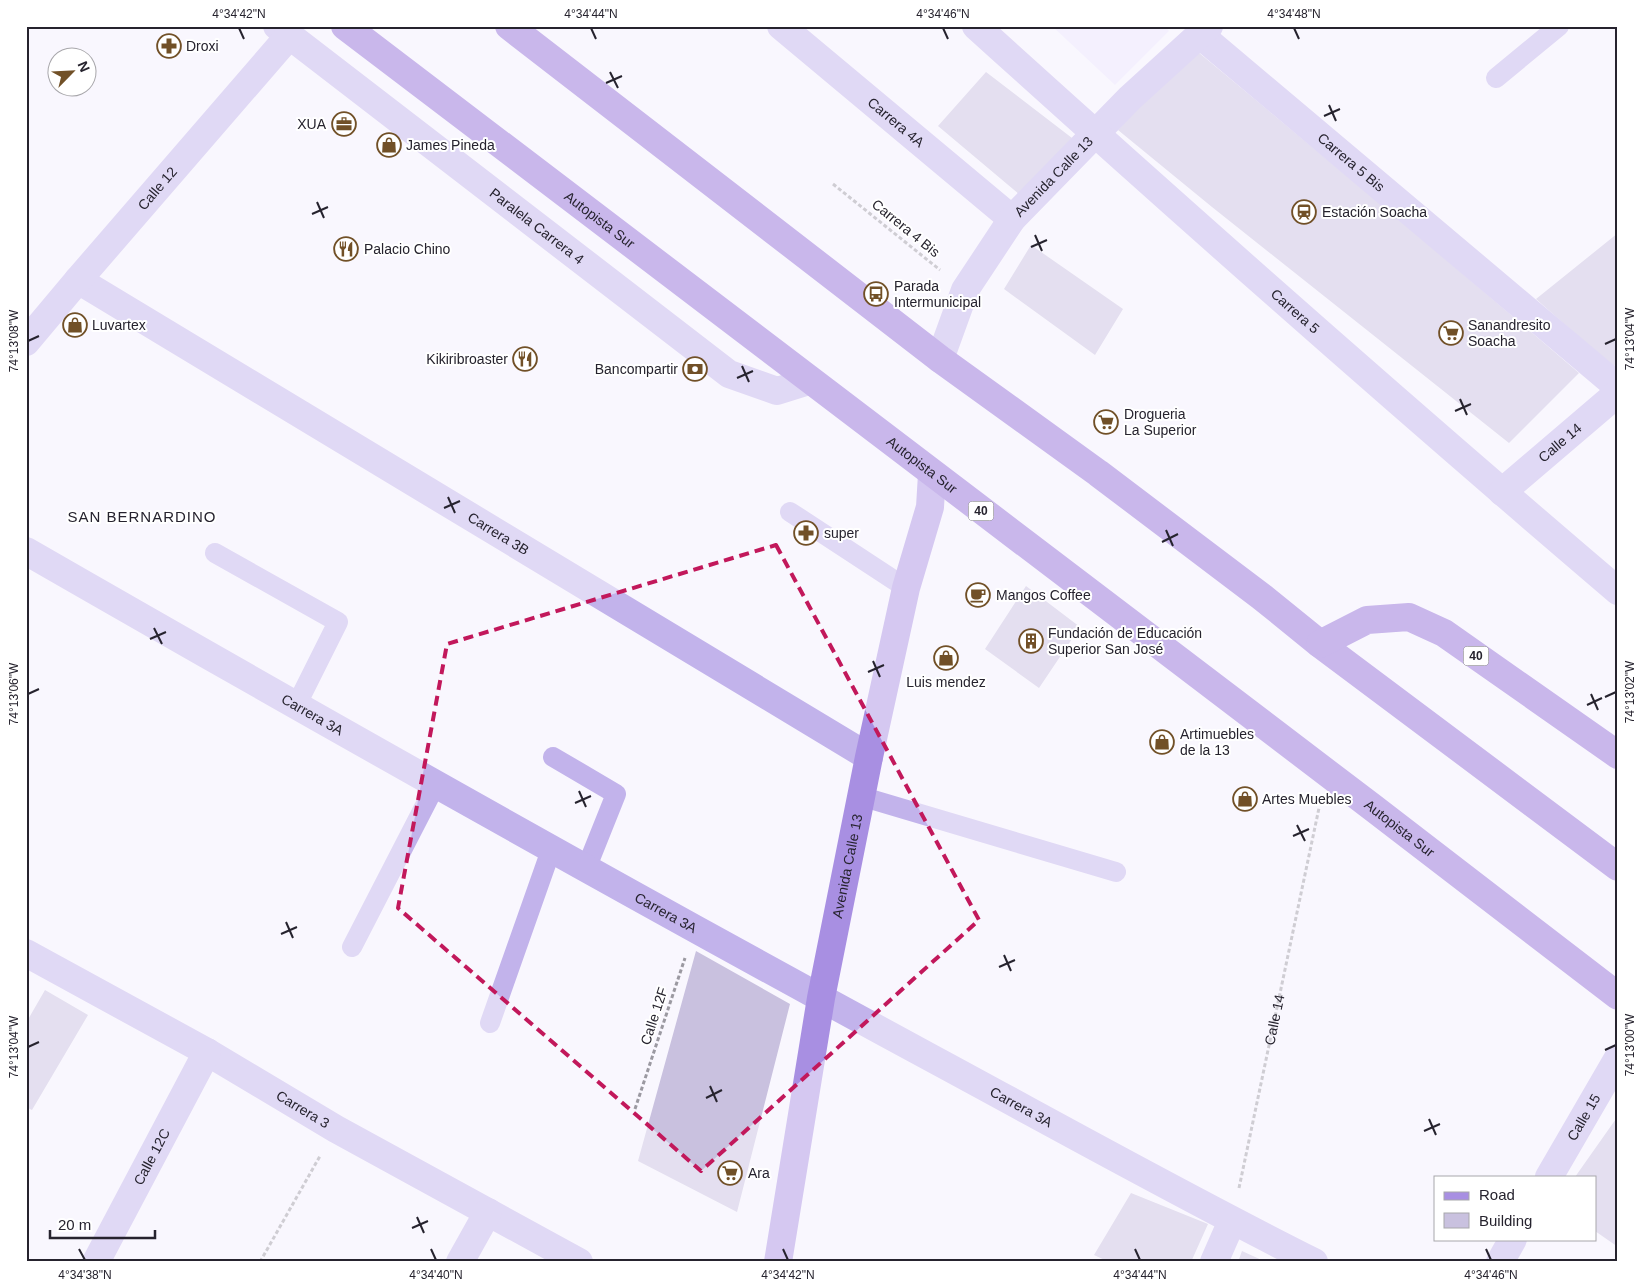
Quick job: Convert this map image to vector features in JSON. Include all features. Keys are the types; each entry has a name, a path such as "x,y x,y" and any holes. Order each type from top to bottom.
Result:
{"highway":[{"name":"Autopista Sur","path":"344,26 1618,996"},
{"path":"509,26 940,359 1098,473 1254,591 1320,644 1618,867"},
{"name":"40","path":"1320,644 1367,620 1409,617 1444,633 1618,755"}],"main road":[{"name":"Avenida Calle 13","path":"778,1262 820,998 860,796 906,588 930,507 932,474"}],"street":[{"name":"Carrera 4A","path":"780,26 1012,219"},
{"name":"Carrera 5","path":"976,26 1095,134 1502,492 1618,591"},
{"name":"Avenida Calle 13","path":"940,359 966,290 1012,219 1130,98 1204,30"},
{"name":"Carrera 5 Bis","path":"1204,30 1618,387"},
{"name":"Paralela Carrera 4","path":"283,31 730,374 777,391 810,381"},
{"name":"Calle 12","path":"26,342 283,31"},
{"name":"Carrera 3B","path":"78,280 869,756"},
{"name":"Calle 14","path":"1502,492 1618,393"},
{"name":"Carrera 3A","path":"26,551 551,850 1232,1221 1314,1262"},
{"name":"Carrera 3","path":"26,953 207,1052 336,1129 579,1262"},
{"name":"Calle 12C","path":"96,1262 207,1052"},
{"name":"Calle 15","path":"1550,1176 1618,1058"},
{"path":"460,1262 488,1212"},
{"path":"1214,1262 1232,1221"},
{"path":"1500,1262 1512,1240"}],"lane":[{"path":"1496,78 1559,26"},
{"path":"790,512 906,588"},
{"path":"215,553 338,622 296,706"},
{"path":"553,757 616,794 586,869"},
{"path":"352,947 436,784"},
{"path":"860,796 1116,872"},
{"path":"490,1023 551,850"}],"path":[{"name":"Carrera 4 Bis","path":"832,184 966,290"},
{"name":"Calle 14","path":"1232,1221 1327,773"},
{"name":"Calle 12F","path":"635,1109 695,929"},
{"path":"260,1262 336,1129"}],"highlighted area":[{"path":"776,545 979,920 701,1171 398,908 447,644"}],"shaded area":[{"path":"1052,26 1165,26 1169,31 1115,85"}],"building":[{"path":"1198,52 1395,216 1579,373 1509,443 1118,130 1140,105"},
{"path":"986,72 1072,138 1020,195 938,126"},
{"path":"1618,233 1618,363 1613,367 1536,299"},
{"path":"1031,245 1123,309 1095,355 1004,289"},
{"name":"Fundación de Educación Superior San José","path":"1026,586 1080,627 1039,688 985,649"},
{"path":"696,951 790,1004 737,1212 638,1161"},
{"path":"45,990 88,1015 32,1110 26,1107 26,1023"},
{"path":"1618,1116 1618,1247 1596,1232 1596,1176 1576,1176"},
{"path":"1131,1193 1208,1224 1191,1262 1109,1262 1094,1255"},
{"path":"1242,1251 1266,1262 1238,1262"}],"place":[{"name":"Droxi","path":"169,46"},
{"name":"XUA","path":"344,124"},
{"name":"James Pineda","path":"389,145"},
{"name":"Estación Soacha","path":"1304,212"},
{"name":"Palacio Chino","path":"346,249"},
{"name":"Parada Intermunicipal","path":"876,294"},
{"name":"Luvartex","path":"75,325"},
{"name":"Sanandresito Soacha","path":"1451,333"},
{"name":"Kikiribroaster","path":"525,359"},
{"name":"Bancompartir","path":"695,369"},
{"name":"Drogueria La Superior","path":"1106,422"},
{"name":"super","path":"806,533"},
{"name":"Mangos Coffee","path":"978,595"},
{"name":"Fundación de Educación Superior San José","path":"1031,641"},
{"name":"Luis mendez","path":"946,658"},
{"name":"Artimuebles de la 13","path":"1162,742"},
{"name":"Artes Muebles","path":"1245,799"},
{"name":"Ara","path":"730,1173"}],"district":[{"name":"SAN BERNARDINO","path":"142,517"}]}
